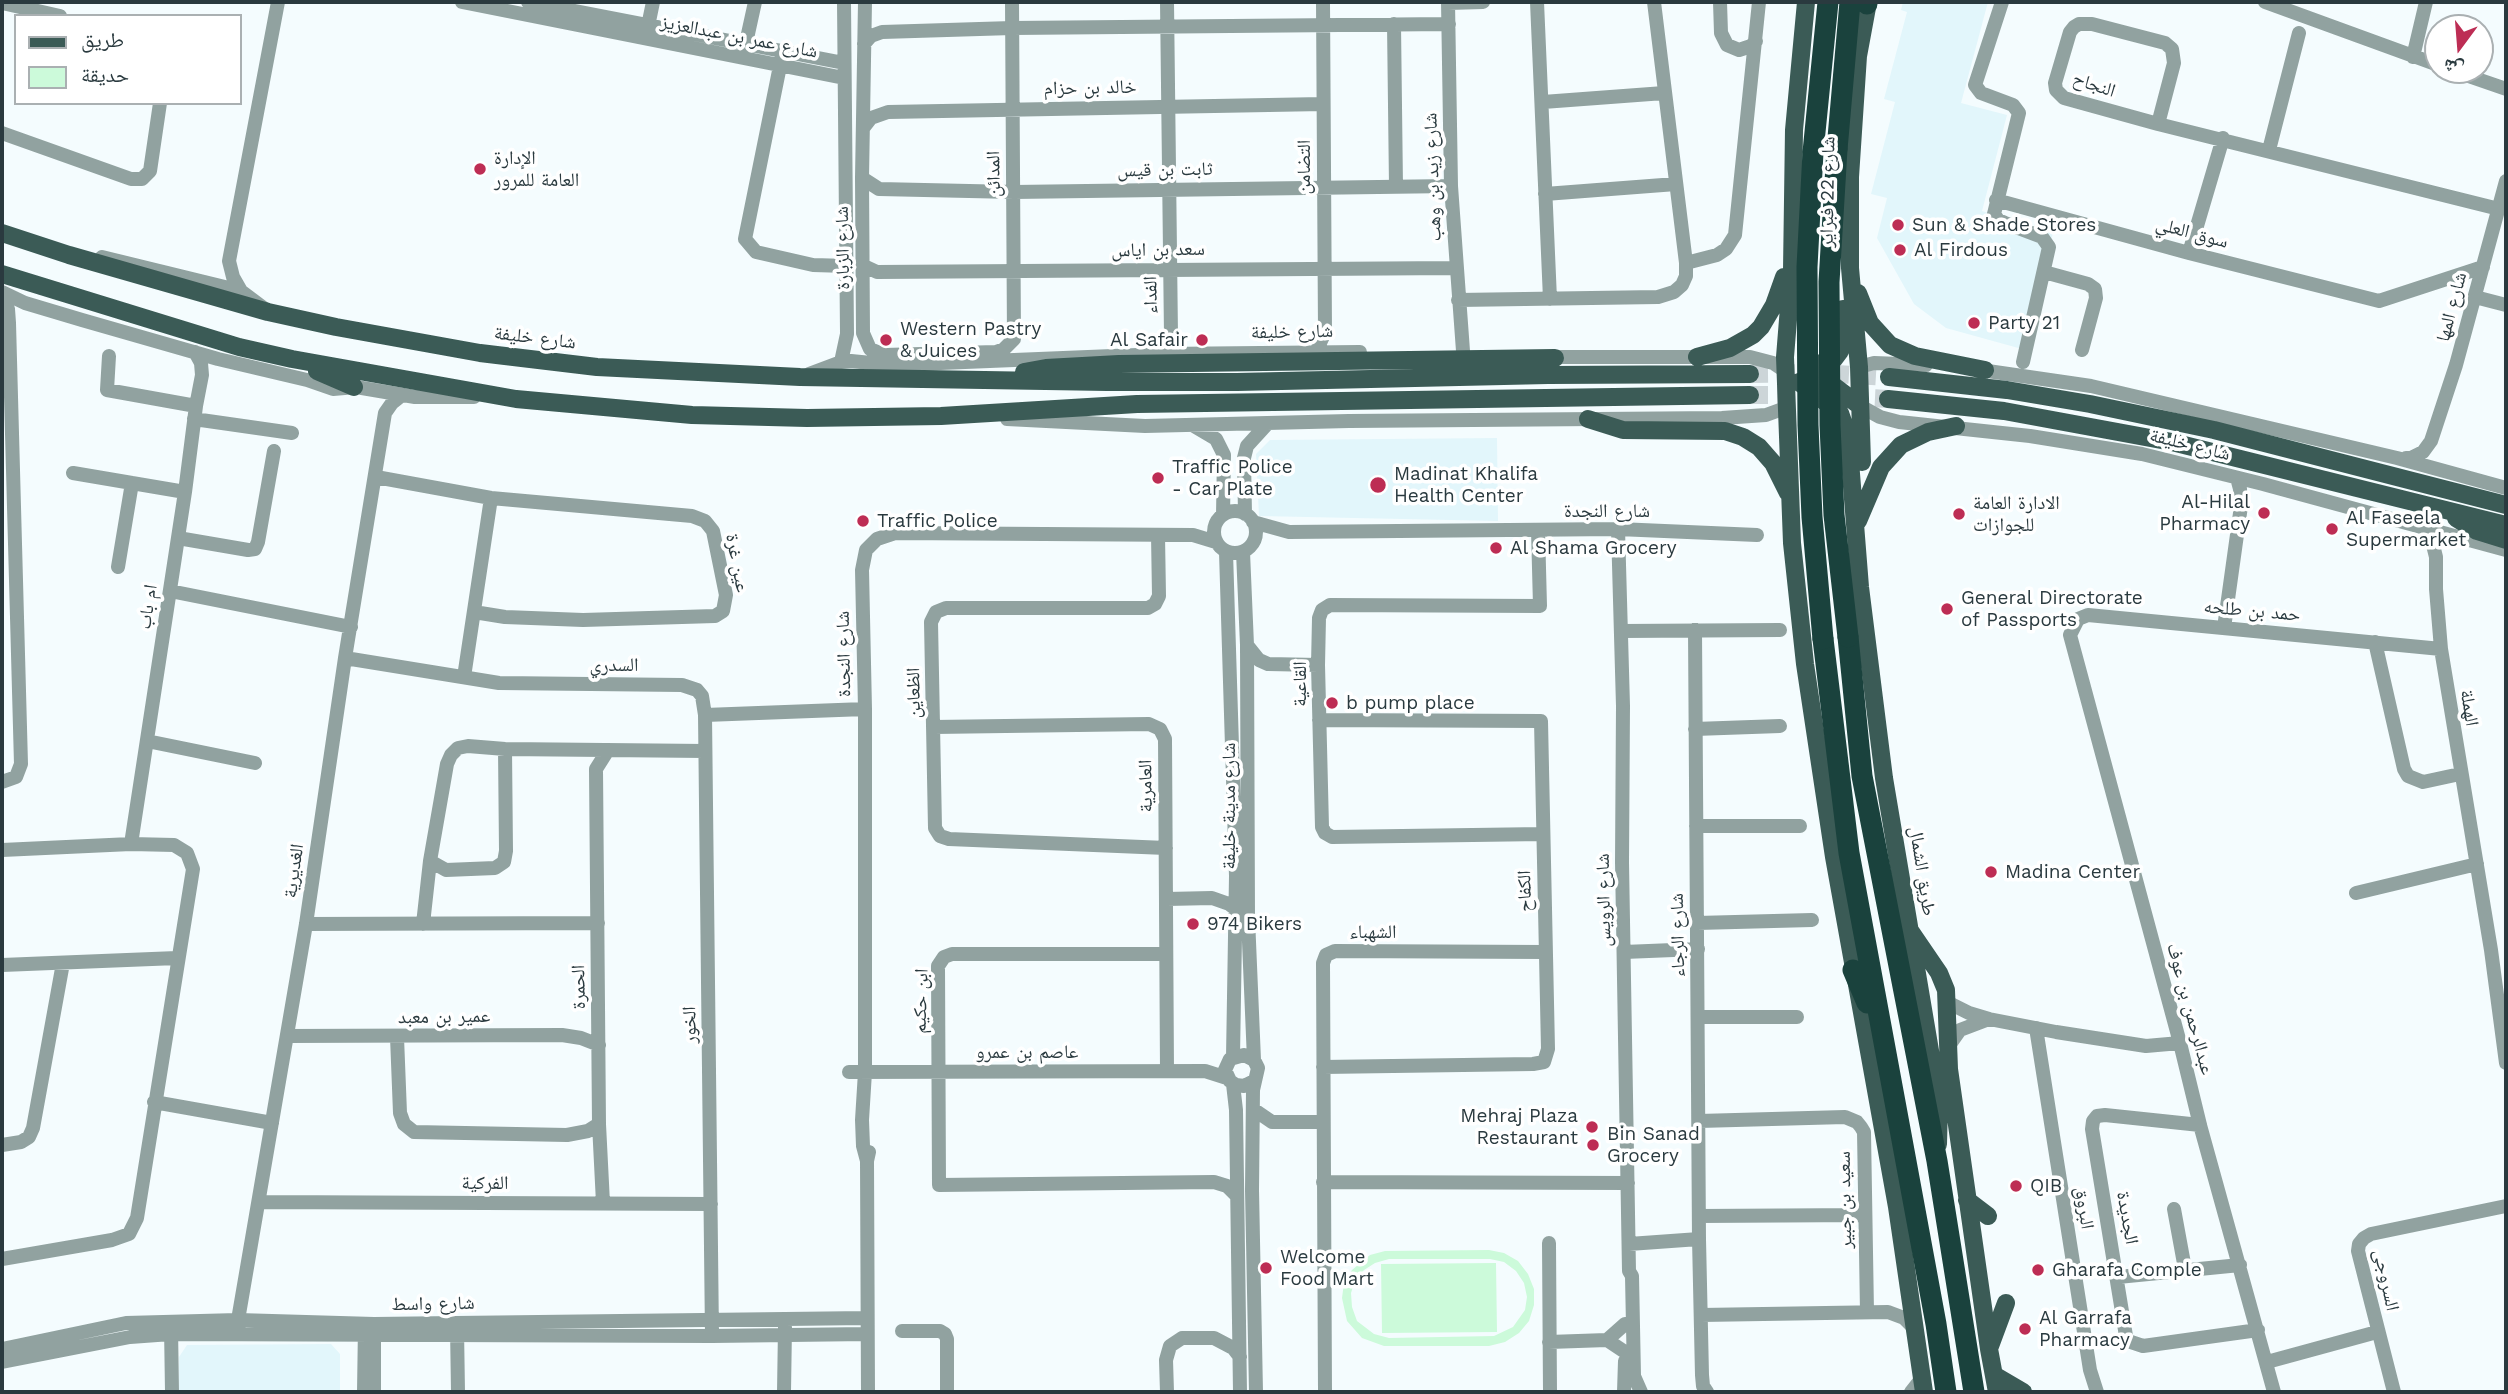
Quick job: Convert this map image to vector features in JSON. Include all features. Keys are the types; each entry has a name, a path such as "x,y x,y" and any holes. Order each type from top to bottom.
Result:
{"highway":[{"name":"شارع 22 فبراير","path":"1828,2 1813,152 1807,267 1808,425 1812,517 1823,639 1849,853 1905,1155"},
{"name":"شارع 22 فبراير","path":"1848,637 1834,515 1829,282 1837,149 1863,2"},
{"name":"طريق الشمال","path":"1848,637 1862,776 1937,1161 1974,1392"},
{"path":"1853,970 1864,991 1894,1129 1905,1155 1946,1392"}],"main road":[{"name":"شارع 22 فبراير","path":"1789,436 1785,371 1792,270 1794,130 1806,2"},
{"name":"شارع 22 فبراير","path":"1863,2 1853,118 1850,245 1859,367 1863,506"},
{"name":"شارع خليفة","path":"2,233 268,312 480,353 597,367 800,377 1237,382 1534,375 1750,374"},
{"path":"1850,245 1864,312 1890,345 1915,356 1985,370"},
{"path":"1697,357 1742,343 1761,327 1774,305 1791,247"},
{"path":"1792,270 1798,296 1803,350 1813,362 1824,363 1834,359 1840,351 1844,299 1850,268"},
{"path":"2,274 239,347 292,359 502,397 692,415 807,418 958,416 1137,404 1750,395"},
{"path":"1786,339 1822,388 1860,406"},
{"path":"1856,345 1801,414 1789,436 1792,543 1805,664 1853,970 1897,1207 1914,1328 1919,1388"},
{"path":"986,379 1046,368 1119,364 1555,358"},
{"path":"292,359 354,387"},
{"path":"1788,407 1859,367"},
{"name":"طريق الشمال","path":"1785,371 1822,388 1840,413 1849,436 1854,530 1884,778 1909,929 1939,973 1946,990 1949,1069 1996,1384"},
{"name":"شارع خليفة","path":"1889,377 2007,390 2214,429 2506,505"},
{"name":"شارع خليفة","path":"1888,399 2004,411 2172,442 2506,525"},
{"path":"1588,419 1623,430 1725,431 1743,437 1759,447 1773,463 1791,502"},
{"path":"1789,436 1816,424 1834,428 1849,436"},
{"path":"1854,530 1881,467 1901,445 1928,432 1956,426"},
{"path":"2445,509 2468,526 2506,540"},
{"path":"1909,929 1939,1104 1937,1161"},
{"path":"1939,1126 1947,1105 1949,1069"},
{"path":"1967,1200 1988,1216"},
{"path":"1989,1349 2006,1303"},
{"path":"1996,1384 2023,1392"}],"street":[{"path":"206,281 223,270 229,261 278,2"},
{"name":"شارع عمر بن عبدالعزيز","path":"462,2 647,32 844,70"},
{"name":"شارع عمر بن عبدالعزيز","path":"528,2 647,32"},
{"path":"647,32 653,2"},
{"path":"744,51 755,2"},
{"name":"شارع الزبارة","path":"844,2 844,70 855,265 863,333 870,349 884,355 996,352 1010,345"},
{"name":"شارع الزبارة","path":"841,362 847,334 862,204 865,2"},
{"name":"المدائن","path":"1010,345 1016,332 1012,2"},
{"name":"الفداء","path":"1162,354 1171,335 1167,2"},
{"name":"التضامن","path":"1316,352 1325,332 1323,2"},
{"path":"1448,2 1483,2"},
{"name":"شارع زيد بن وهب","path":"1448,2 1451,186 1463,351"},
{"path":"1537,2 1550,299"},
{"path":"1458,300 1658,297 1674,292 1682,285 1686,276 1686,263 1654,2"},
{"path":"1720,2 1721,33 1727,45 1739,50 1756,41"},
{"path":"1686,263 1717,255 1726,249 1735,235 1759,2"},
{"path":"2002,2 1975,85 1981,93 2013,105 2019,113 1994,214 1998,220 2042,237 2049,247 2023,362"},
{"path":"2265,2 2424,61"},
{"path":"2413,57 2426,2"},
{"path":"2,3 51,14"},
{"path":"864,21 882,32"},
{"path":"1394,24 1396,187"},
{"path":"864,44 872,36 882,32 1012,28 1449,24"},
{"name":"النجاح","path":"2158,124 2174,63 2172,49 2165,43 2092,24 2079,24 2074,27 2070,32 2055,83 2059,95 2070,100 2158,124 2499,209"},
{"path":"2269,150 2298,33"},
{"name":"سعد بن اياس","path":"781,58 746,239 757,252 813,265 855,265 877,272 1456,268"},
{"path":"1542,102 1664,93"},
{"name":"خالد بن حزام","path":"864,127 877,115 888,112 1323,104"},
{"path":"2,132 131,178 142,179 150,171 160,105"},
{"path":"2189,253 2222,138"},
{"path":"862,178 879,189 869,195 862,204"},
{"name":"شارع المها","path":"2431,441 2456,365 2506,181"},
{"path":"1545,194 1676,184"},
{"name":"ثابت بن قيس","path":"879,189 1014,192 1451,186"},
{"name":"سوق العلي","path":"1996,200 2379,301 2483,267"},
{"name":"شارع خليفة","path":"69,255 109,258 206,281 241,292 268,312"},
{"path":"229,261 241,292"},
{"path":"2045,271 2088,284 2095,289 2096,298 2082,350"},
{"path":"2,293 25,303 218,359 307,380 333,389 354,387 402,396 502,397"},
{"path":"2,293 8,309 9,323 21,764 16,777 2,782"},
{"path":"2475,297 2506,305"},
{"path":"9,323 13,313 25,303"},
{"path":"1325,332 1330,343 1339,352"},
{"path":"847,334 864,361"},
{"name":"الفداء","path":"1171,335 1185,354"},
{"name":"شارع خليفة","path":"800,377 841,362 864,361 891,365 1162,354 1463,351 1555,358 1750,357 1773,363 1785,371"},
{"name":"ام باب","path":"131,844 202,375 201,363 195,352"},
{"path":"109,356 107,390 292,433"},
{"path":"202,375 209,365 218,359"},
{"name":"شارع خليفة","path":"1859,367 1893,362 1985,370 2091,386 2398,458 2506,488"},
{"path":"373,390 386,413 392,403 402,396"},
{"name":"شارع خليفة","path":"1860,406 1887,420 1956,426 2142,454 2506,550"},
{"path":"958,416 1131,425 1193,425 1751,418 1772,414 1788,407"},
{"name":"الغديرية","path":"239,1327 288,1036 345,658 386,413"},
{"path":"1193,425 1216,439 1224,455 1220,519 1214,530 1221,547 1243,552 1254,541 1256,531 1249,518 1244,458 1247,446 1268,423"},
{"path":"2398,458 2411,458 2423,452 2431,441"},
{"path":"2431,441 2433,453 2439,463 2449,471"},
{"path":"178,538 255,549 274,451"},
{"path":"74,473 185,492"},
{"name":"عين غرة","path":"376,477 491,498 692,516 705,521 713,531 726,604 723,611 715,616 694,617 583,620 505,617 474,611"},
{"path":"2224,628 2241,506 2237,478"},
{"path":"118,567 132,483"},
{"path":"2241,506 2252,489 2263,484"},
{"path":"464,677 491,498"},
{"path":"1220,519 1231,512 1249,518"},
{"name":"شارع النجدة","path":"1249,518 1289,532"},
{"name":"شارع النجدة","path":"1193,535 1220,519"},
{"name":"شارع النجدة","path":"1254,541 1289,532 1618,529 1757,535"},
{"name":"شارع الرويس","path":"1618,529 1622,631 1629,1271"},
{"name":"الهملة","path":"2429,529 2437,557 2436,590 2441,649 2504,1032 2506,1063"},
{"name":"القاعية","path":"1538,530 1541,606 1329,606 1322,610 1319,618 1318,665 1322,827 1325,833 1332,837 1542,834"},
{"name":"شارع النجدة","path":"868,1392 867,1161 863,1140 865,1072 862,570 866,550 877,539 895,533 1193,535 1221,547"},
{"name":"الظعاين","path":"1158,535 1159,596 1155,604 1147,608 946,607 936,612 931,622 935,828 940,836 949,839 1166,848"},
{"path":"2437,557 2443,545 2454,536"},
{"name":"شارع مدينة خليفة","path":"1221,547 1236,876 1231,1059"},
{"name":"شارع مدينة خليفة","path":"1243,552 1247,645 1248,918 1254,1060"},
{"path":"170,591 351,627"},
{"name":"حمد بن طلحه","path":"2070,635 2078,619 2088,615 2441,649"},
{"name":"شارع الرجاء","path":"1695,630 1699,1239 1702,1375 1703,1386 1707,1392"},
{"path":"1622,631 1780,630"},
{"name":"عبدالرحمن بن عوف","path":"2070,635 2274,1392"},
{"path":"2375,642 2403,769 2408,776 2423,782 2460,774"},
{"path":"1247,645 1259,660 1268,664"},
{"name":"السدري","path":"345,658 499,683 682,685 697,690 702,696 705,715"},
{"path":"1247,684 1259,667 1268,664 1318,665"},
{"path":"705,715 864,709"},
{"name":"الخور","path":"705,715 712,1336"},
{"name":"الكفاح","path":"1319,720 1541,721 1548,1049 1544,1062 1533,1064 1322,1067"},
{"name":"العامرية","path":"934,727 1149,724 1160,729 1165,739 1167,1070"},
{"path":"1695,729 1780,726"},
{"path":"147,741 255,763"},
{"path":"423,924 430,862 447,764 458,748 468,746 505,749 705,751"},
{"path":"430,862 446,870 495,868 504,862 505,749"},
{"path":"583,750 592,759 596,769"},
{"path":"596,769 608,750"},
{"name":"الحمرة","path":"596,769 599,1124 603,1203"},
{"path":"1696,826 1800,826"},
{"path":"2,850 131,844 174,845 187,853 193,869 137,1219 129,1234 112,1240 2,1259"},
{"path":"2356,892 2477,864"},
{"path":"1212,898 1230,885 1236,876"},
{"path":"1167,899 1212,898 1236,909"},
{"path":"1697,923 1812,920"},
{"path":"306,924 598,923"},
{"path":"1624,952 1698,949"},
{"name":"الشهباء","path":"1325,1392 1322,963 1326,955 1335,951 1545,952"},
{"name":"ابن حكيم","path":"1166,954 952,954 944,957 938,966 939,1185 1214,1182"},
{"path":"2,965 177,958"},
{"path":"2,1146 29,1138 33,1128 63,963"},
{"path":"1947,1002 1989,1019 2035,1028 2146,1046 2180,1043"},
{"path":"1698,1017 1797,1017"},
{"path":"1948,1047 1961,1030 1989,1019"},
{"name":"البروق","path":"2035,1028 2090,1370 2097,1392"},
{"name":"عمير بن معبد","path":"288,1036 562,1035 599,1045"},
{"path":"397,1037 400,1112 404,1124 414,1132 575,1134 588,1131 599,1124"},
{"path":"1240,1392 1236,1110 1226,1070 1231,1059 1244,1055 1254,1060 1258,1068 1254,1081 1253,1109 1256,1392"},
{"name":"عاصم بن عمرو","path":"1205,1071 1231,1059"},
{"name":"عاصم بن عمرو","path":"849,1072 1167,1070 1205,1071 1230,1081"},
{"path":"1230,1081 1244,1086 1254,1081"},
{"path":"154,1102 272,1123"},
{"path":"1253,1109 1265,1119 1280,1123 1323,1122"},
{"name":"الجديدة","path":"2200,1125 2105,1115 2097,1116 2093,1121 2092,1129 2126,1336 2128,1341 2135,1345 2258,1330"},
{"name":"سعيد بن جبير","path":"1699,1121 1845,1117 1857,1122 1864,1132 1865,1214 1871,1312"},
{"path":"1253,1138 1266,1128 1280,1123"},
{"path":"1214,1182 1223,1178 1236,1165"},
{"path":"1214,1182 1227,1186 1236,1195"},
{"path":"1323,1182 1628,1183"},
{"name":"الفركية","path":"259,1202 711,1204"},
{"name":"السروجى","path":"2394,1392 2358,1251 2364,1237 2506,1206"},
{"path":"2174,1209 2185,1269"},
{"path":"1699,1216 1865,1214"},
{"path":"1629,1244 1699,1239"},
{"path":"1549,1243 1550,1392"},
{"path":"2118,1278 2240,1265"},
{"path":"1624,1392 1624,1276 1629,1271 1632,1276 1634,1376 1641,1392"},
{"path":"1702,1315 1888,1312 1905,1318 1914,1328"},
{"name":"شارع واسط","path":"457,1329 712,1319 867,1318"},
{"path":"1214,1338 1224,1333 1240,1318"},
{"path":"784,1392 785,1319"},
{"name":"شارع واسط","path":"2,1349 125,1322 171,1328 457,1329 712,1336 867,1334"},
{"path":"1608,1340 1625,1324"},
{"path":"171,1328 172,1392"},
{"name":"شارع واسط","path":"2,1362 171,1328"},
{"path":"364,1392 369,1329"},
{"path":"369,1329 374,1392"},
{"path":"457,1329 458,1392"},
{"path":"902,1331 940,1331 945,1334 947,1392"},
{"path":"2267,1362 2377,1332"},
{"path":"1167,1392 1166,1360 1170,1346 1182,1338 1214,1338 1224,1342 1241,1357"},
{"path":"1549,1342 1608,1340 1625,1352"}],"shaded area":[{"path":"1903,2 1988,2 1961,103 2007,115 1982,211 2053,233 2022,349 1946,328 1914,304 1877,238 1887,198 1871,194 1895,102 1884,99 1907,12 1901,10"},
{"name":"Madinat Khalifa Health Center","path":"1497,438 1498,521 1259,516 1256,454 1270,440"},
{"path":"331,1344 340,1354 340,1392 179,1392 179,1357 187,1345"}],"green space":[{"path":"1489,1250 1504,1253 1518,1261 1528,1274 1534,1289 1534,1305 1529,1321 1519,1333 1505,1342 1489,1346 1384,1346 1362,1338 1347,1321 1342,1298 1344,1283 1352,1270 1370,1255 1385,1251","holes":["1389,1259 1490,1259 1504,1262 1516,1271 1524,1283 1527,1297 1525,1310 1513,1327 1494,1336 1389,1338 1374,1334 1357,1321 1351,1293 1355,1280 1375,1263"]},
{"path":"1496,1263 1497,1332 1382,1333 1381,1264"}],"tunnel":[{"path":"1750,374 1818,373 1889,377"},
{"path":"1750,395 1802,395"},
{"path":"1848,397 1888,399"}],"place":[{"name":"الإدارة العامة للمرور","path":"480,169"},
{"name":"Sun & Shade Stores","path":"1898,225"},
{"name":"Al Firdous","path":"1900,250"},
{"name":"Party 21","path":"1974,323"},
{"name":"Western Pastry & Juices","path":"886,340"},
{"name":"Al Safair","path":"1202,340"},
{"name":"Traffic Police - Car Plate","path":"1158,478"},
{"name":"Madinat Khalifa Health Center","path":"1378,485"},
{"name":"Al-Hilal Pharmacy","path":"2264,513"},
{"name":"الادارة العامة للجوازات","path":"1959,514"},
{"name":"Traffic Police","path":"863,521"},
{"name":"Al Faseela Supermarket","path":"2332,529"},
{"name":"Al Shama Grocery","path":"1496,548"},
{"name":"General Directorate of Passports","path":"1947,609"},
{"name":"b pump place","path":"1332,703"},
{"name":"Madina Center","path":"1991,872"},
{"name":"974 Bikers","path":"1193,924"},
{"name":"Mehraj Plaza Restaurant","path":"1592,1127"},
{"name":"Bin Sanad Grocery","path":"1593,1145"},
{"name":"QIB","path":"2016,1186"},
{"name":"Welcome Food Mart","path":"1266,1268"},
{"name":"Gharafa Comple","path":"2038,1270"},
{"name":"Al Garrafa Pharmacy","path":"2025,1329"}]}
